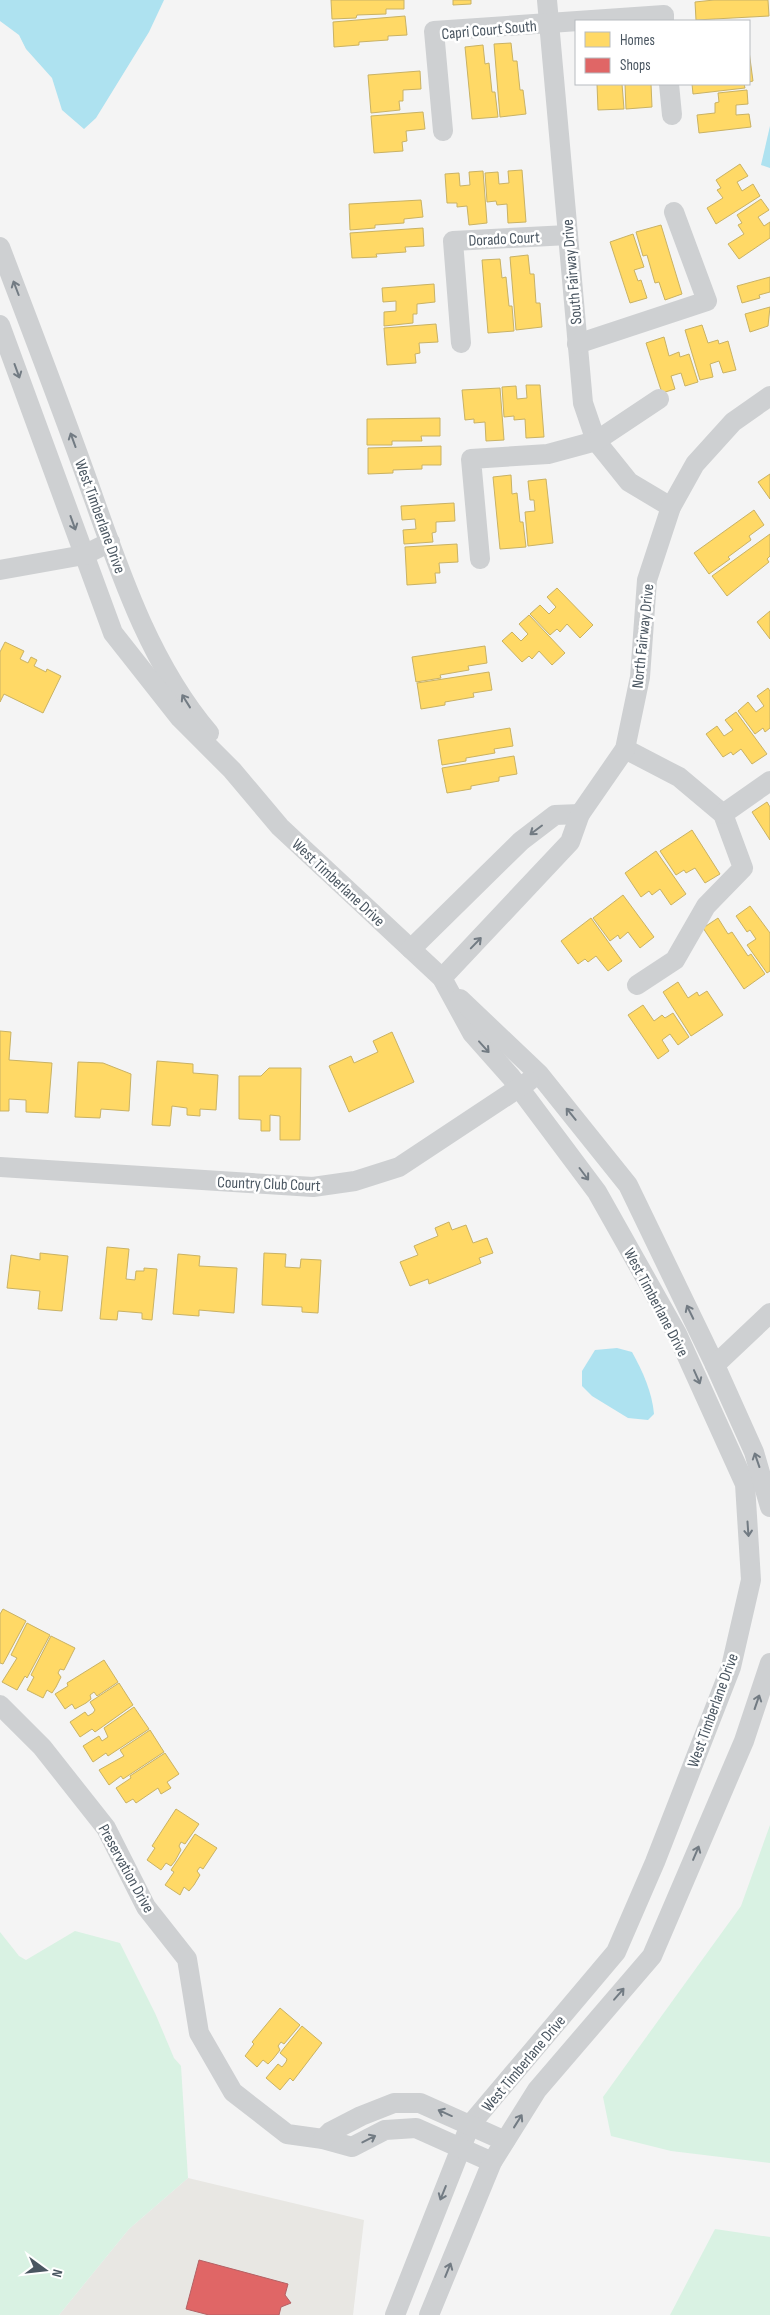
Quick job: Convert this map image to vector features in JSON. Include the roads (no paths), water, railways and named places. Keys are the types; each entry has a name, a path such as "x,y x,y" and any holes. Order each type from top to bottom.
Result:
{"street":[{"name":"South Fairway Drive","path":"548,0 583,403 596,441 629,482 671,508"},
{"path":"593,20 664,15 664,20"},
{"path":"550,23 575,21"},
{"name":"Capri Court South","path":"444,131 434,31 550,23"},
{"path":"669,85 672,115"},
{"path":"578,344 707,301 674,212"},
{"name":"Dorado Court","path":"461,343 453,241 568,235"},
{"name":"West Timberlane Drive","path":"0,247 110,542 154,649 199,720 226,752 232,770"},
{"name":"West Timberlane Drive","path":"0,325 113,633 180,718 232,770 280,827 412,950 539,1074 628,1185 715,1365 754,1452 770,1507"},
{"name":"North Fairway Drive","path":"446,984 570,842 580,814 625,749 640,677 647,580 671,508 695,464 733,422 770,396"},
{"path":"480,559 471,459 548,454 596,441 659,399"},
{"path":"0,570 84,555 110,542"},
{"path":"625,749 679,777 723,814 743,868 706,906 675,960 637,985"},
{"path":"723,814 770,781"},
{"path":"412,950 521,841 555,815 580,814"},
{"name":"West Timberlane Drive","path":"395,2315 470,2125 616,1952 655,1862 731,1667 751,1580 745,1484 677,1334 597,1192 519,1088 472,1033 446,984"},
{"name":"Country Club Court","path":"0,1167 313,1187 355,1181 399,1167 539,1074"},
{"path":"715,1365 770,1313"},
{"name":"West Timberlane Drive","path":"429,2315 492,2162 537,2090 652,1956 744,1741 770,1663"},
{"name":"Preservation Drive","path":"0,1705 42,1747 106,1828 146,1907 187,1959 199,2033 233,2092 288,2134 323,2139 352,2147 385,2130 416,2128 492,2162"},
{"path":"323,2139 337,2128 394,2103 420,2102 506,2141"}],"water":[{"path":"0,0 164,0 149,32 96,118 84,129 62,110 52,78 26,49 19,35 0,21"},
{"path":"770,126 770,168 761,165"},
{"path":"617,1348 632,1352 643,1375 649,1390 654,1414 648,1420 628,1418 592,1396 582,1386 582,1371 595,1350"}]}
